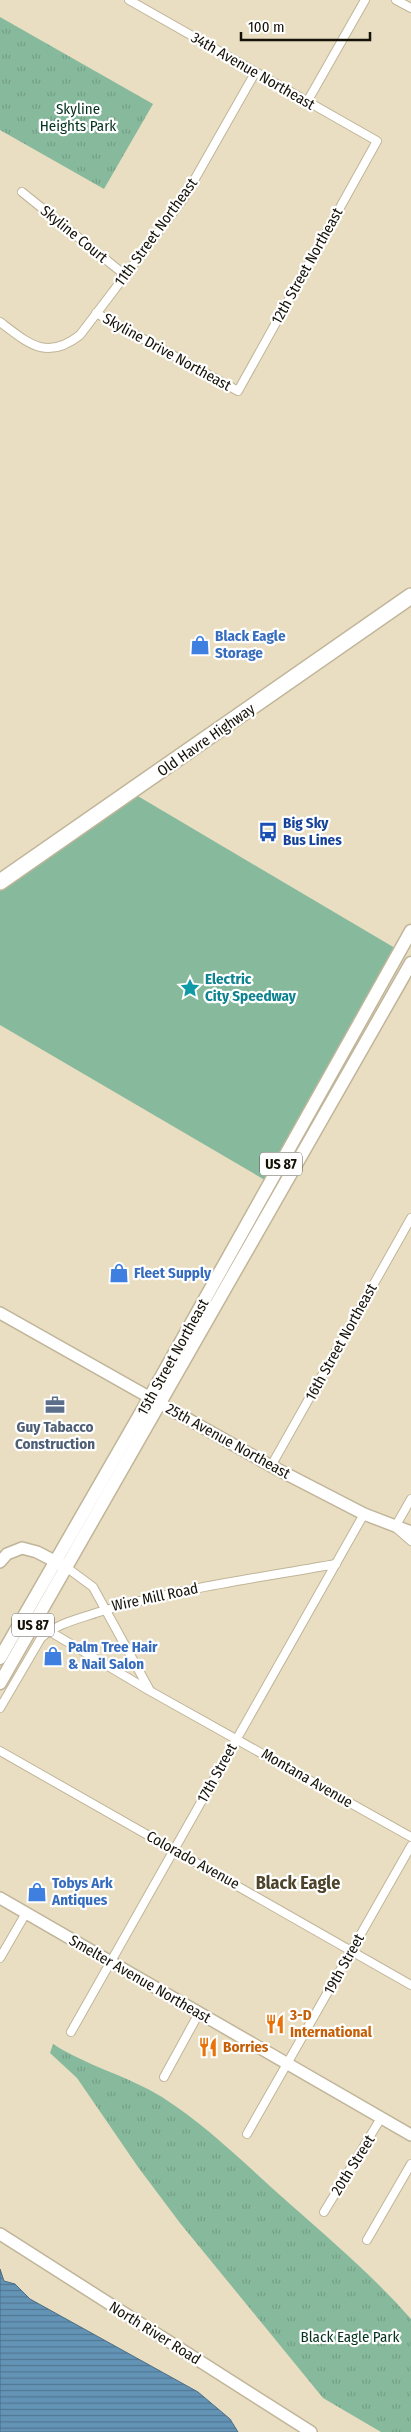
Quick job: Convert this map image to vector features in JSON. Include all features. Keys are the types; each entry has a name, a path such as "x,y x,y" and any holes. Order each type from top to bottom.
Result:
{"highway":[{"name":"Old Havre Highway","path":"0,882 410,598"}],"main road":[{"name":"15th Street Northeast","path":"155,1400 411,931"},
{"name":"15th Street Northeast","path":"60,1565 411,963"},
{"name":"US 87","path":"0,1658 60,1565"},
{"name":"US 87","path":"0,1683 60,1565"}],"street":[{"name":"34th Avenue Northeast","path":"129,0 377,141"},
{"path":"307,102 365,0"},
{"path":"396,0 411,8"},
{"name":"11th Street Northeast","path":"0,322 24,340 42,349 66,346 80,335 184,198 255,73"},
{"name":"12th Street Northeast","path":"238,391 377,141"},
{"name":"Skyline Court","path":"22,192 125,275"},
{"name":"Skyline Drive Northeast","path":"96,313 238,391"},
{"name":"16th Street Northeast","path":"272,1466 411,1218"},
{"name":"25th Avenue Northeast","path":"0,1313 272,1466 364,1514 410,1535"},
{"path":"394,1527 411,1498"},
{"name":"17th Street","path":"71,2032 364,1514"},
{"name":"Wire Mill Road","path":"0,1562 7,1554 22,1548 60,1565 93,1587 107,1610 135,1601 336,1564"},
{"path":"0,1708 33,1650 49,1631 67,1622 107,1610 150,1691"},
{"name":"Montana Avenue","path":"49,1631 150,1691 411,1837"},
{"name":"Colorado Avenue","path":"0,1751 411,1985"},
{"name":"19th Street","path":"248,2134 411,1846"},
{"name":"Smelter Avenue Northeast","path":"0,1898 411,2134"},
{"path":"0,1958 26,1913"},
{"path":"164,2077 198,2013"},
{"name":"20th Street","path":"324,2212 381,2118"},
{"path":"367,2240 411,2164"},
{"name":"North River Road","path":"0,2234 311,2432"}],"green space":[{"name":"Skyline Heights Park","path":"0,17 153,104 104,189 0,130"},
{"name":"Electric City Speedway","path":"131,792 400,951 270,1183 0,1025 0,881"},
{"name":"Black Eagle Park","path":"53,2044 80,2059 162,2097 196,2121 337,2246 397,2303 411,2319 411,2432 381,2432 323,2398 180,2223 138,2167 77,2078 50,2053"}],"water":[{"path":"0,2269 4,2281 15,2284 30,2299 198,2392 230,2419 238,2432 0,2432"}],"place":[{"name":"Black Eagle Storage","path":"200,645"},
{"name":"Big Sky Bus Lines","path":"268,832"},
{"name":"Electric City Speedway","path":"190,988"},
{"name":"Fleet Supply","path":"119,1273"},
{"name":"Guy Tabacco Construction","path":"55,1405"},
{"name":"Palm Tree Hair & Nail Salon","path":"53,1656"},
{"name":"Tobys Ark Antiques","path":"37,1892"},
{"name":"3-D International","path":"275,2024"},
{"name":"Borries","path":"208,2047"}],"district":[{"name":"Black Eagle","path":"298,1883"}]}
